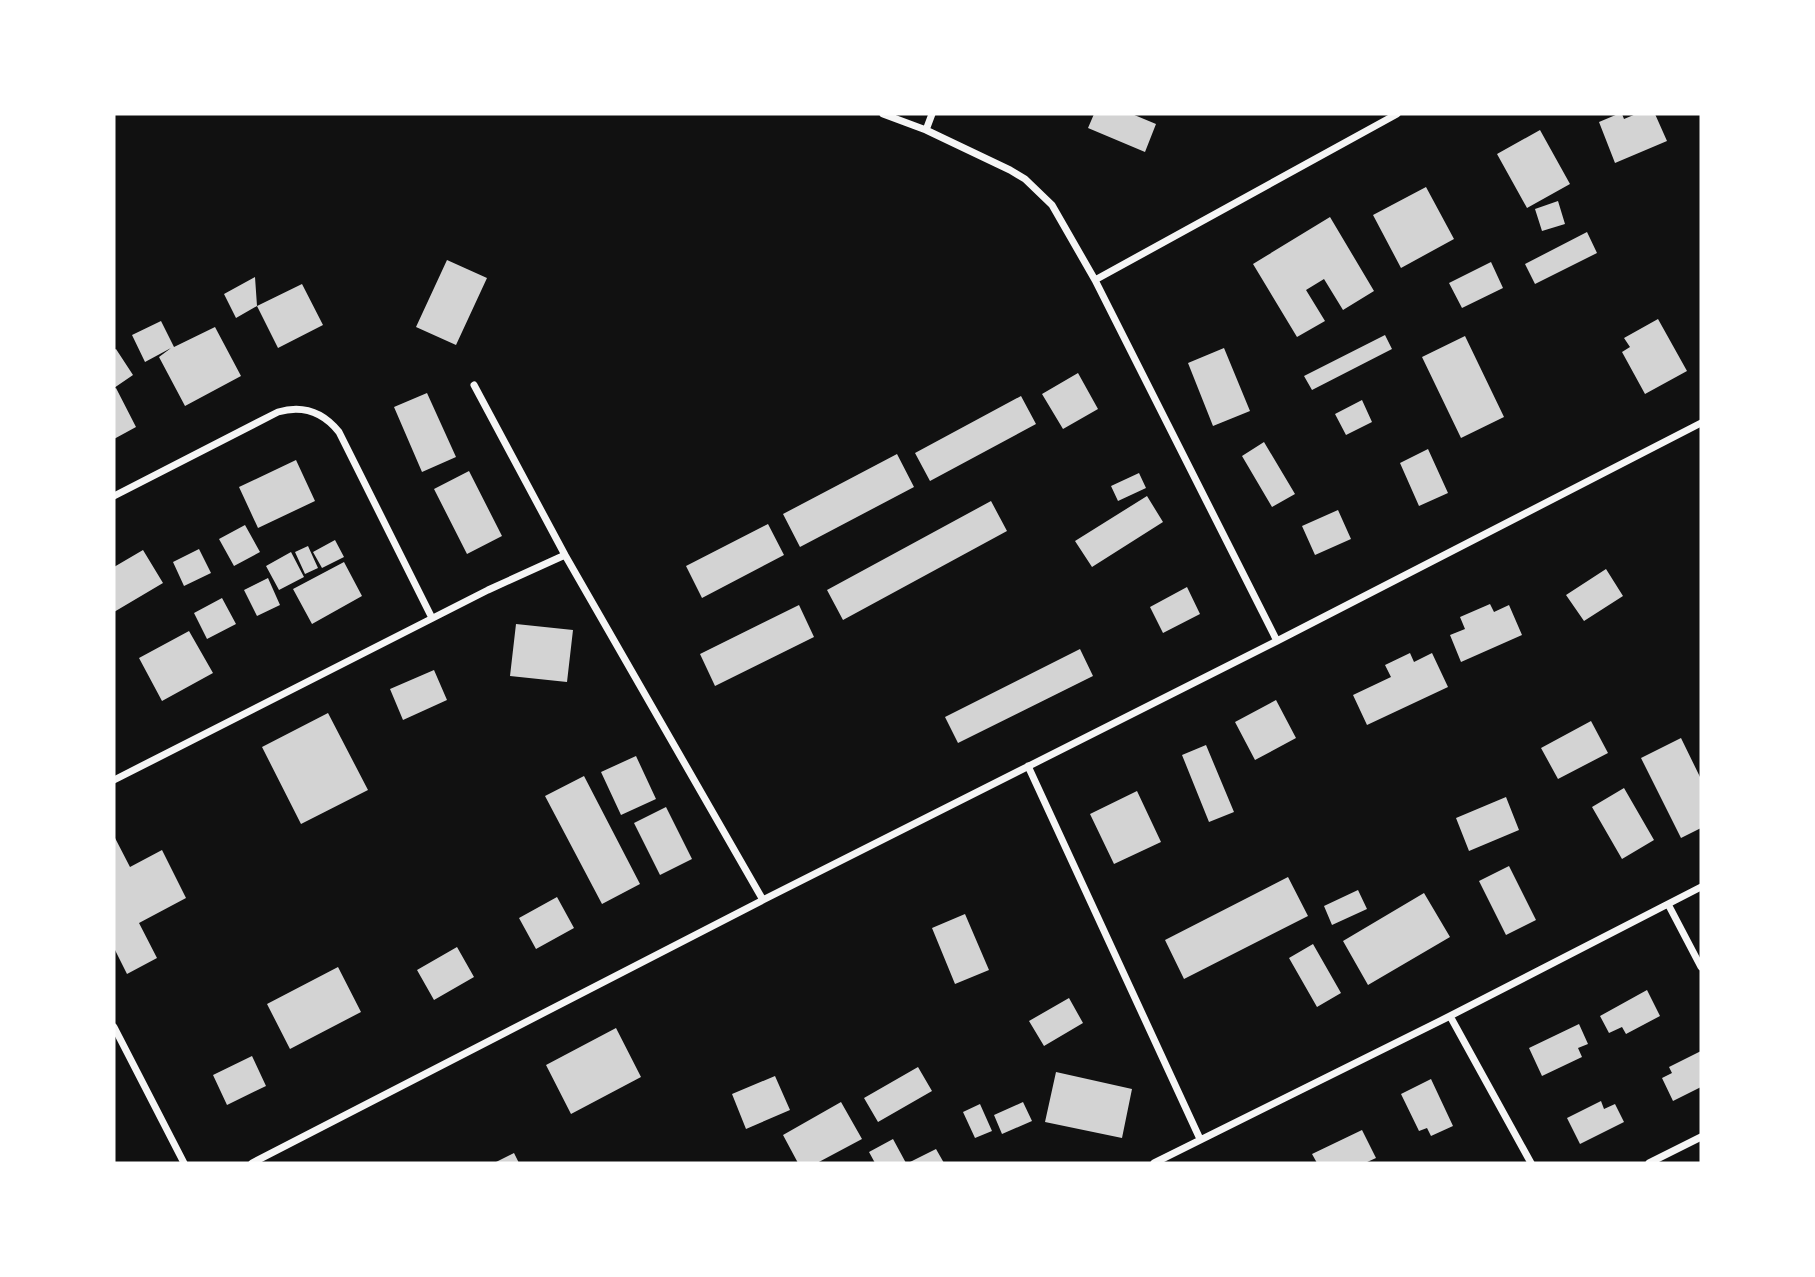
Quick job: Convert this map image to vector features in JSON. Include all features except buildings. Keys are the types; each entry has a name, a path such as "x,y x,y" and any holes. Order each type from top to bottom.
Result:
{"street":[{"path":"883,114 1010,170 1025,179 1052,205 1096,280 1277,641"},
{"path":"926,131 932,114"},
{"path":"1096,280 1397,114"},
{"path":"474,385 565,555 763,900"},
{"path":"114,496 278,412 297,408 318,414 333,424 339,432 432,618"},
{"path":"252,1163 1701,423"},
{"path":"114,780 488,590 565,555"},
{"path":"1028,766 1200,1139"},
{"path":"1154,1163 1450,1016 1701,887"},
{"path":"1668,904 1701,967"},
{"path":"1450,1016 1531,1163"},
{"path":"114,1027 184,1163"},
{"path":"1649,1163 1701,1137"}]}
